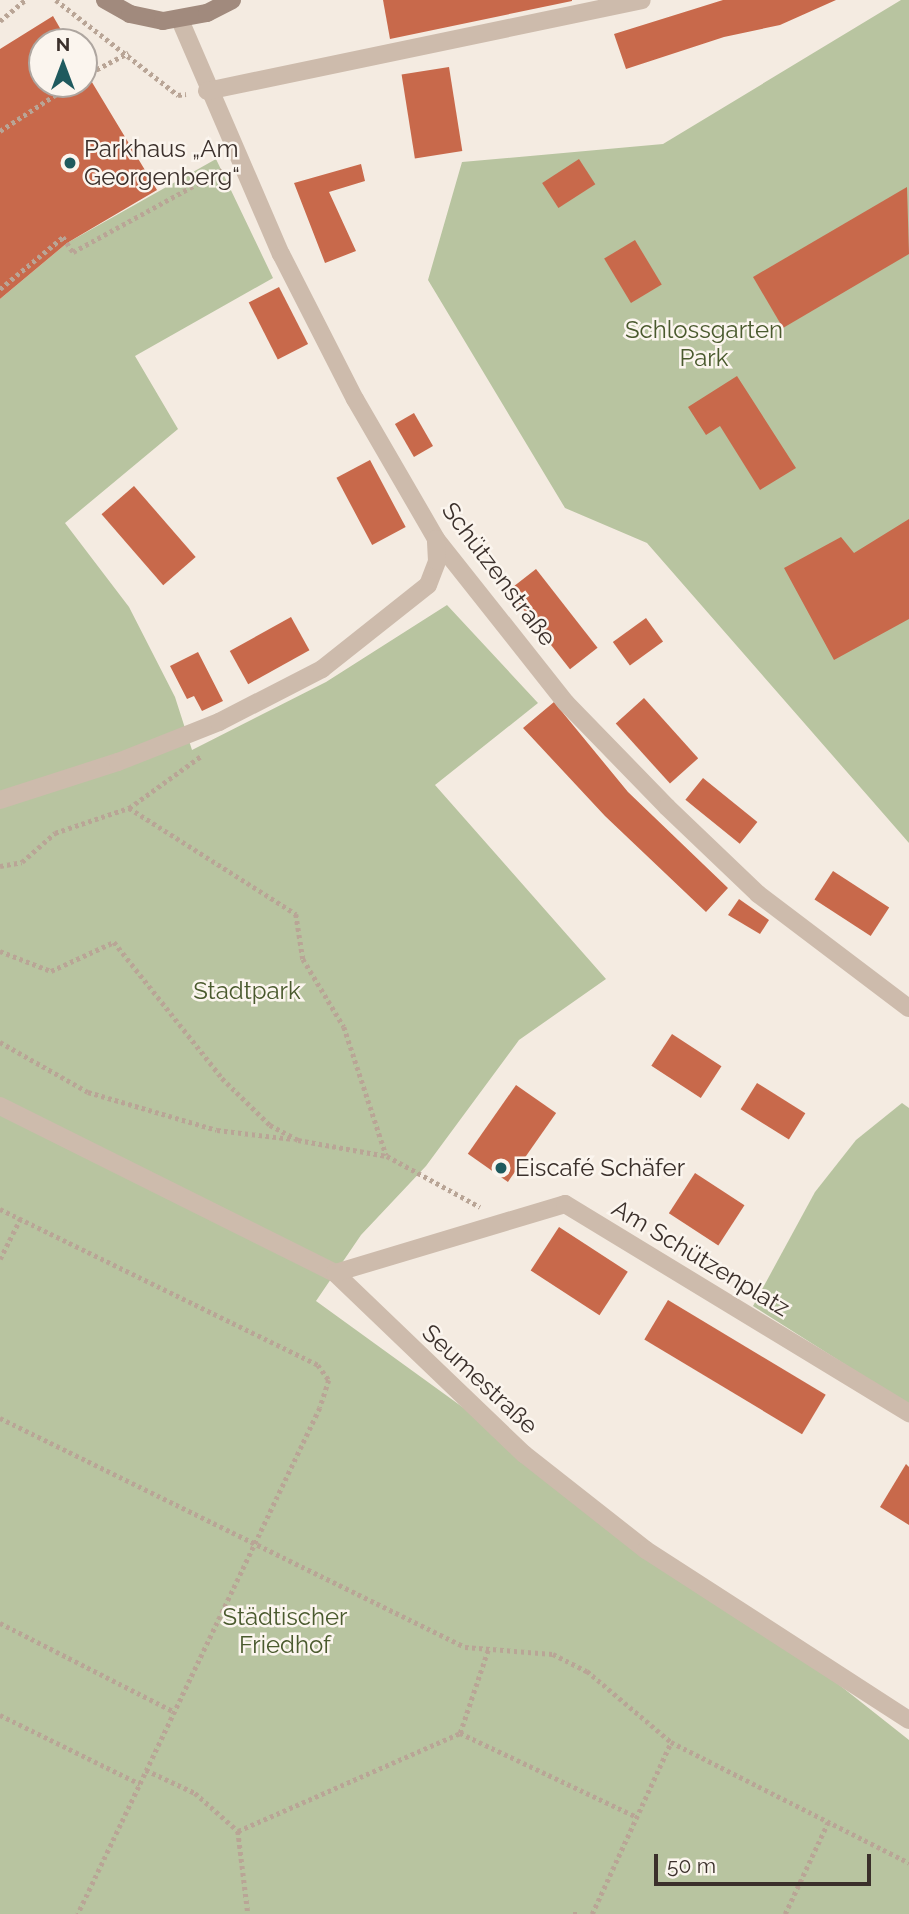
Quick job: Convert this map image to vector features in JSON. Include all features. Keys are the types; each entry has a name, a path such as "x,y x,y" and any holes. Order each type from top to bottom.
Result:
{"main road":[{"path":"105,0 146,20 180,20 232,0"}],"street":[{"path":"207,91 642,0"},
{"name":"Schützenstraße","path":"180,20 207,91 281,254 355,399 436,539 566,703 667,807 758,894 909,1008"},
{"path":"0,800 118,762 219,722 322,669 428,585 437,561 436,539"},
{"name":"Seumestraße","path":"0,1106 335,1273 524,1454 626,1534 909,1720"},
{"name":"Am Schützenplatz","path":"335,1273 565,1204 909,1413"}],"path":[{"path":"0,21 25,0"},
{"path":"56,0 128,53 178,95 207,91"},
{"path":"98,69 128,53"},
{"path":"0,131 51,98"},
{"path":"0,289 63,237 74,251 240,160"},
{"path":"0,866 22,862 55,833 129,808 204,754"},
{"path":"129,808 296,914 303,959 344,1027 387,1156"},
{"path":"0,951 51,971 114,942 222,1078 270,1125 298,1140"},
{"path":"0,1042 88,1092 217,1130 298,1140 387,1156 507,1220"},
{"path":"0,1209 318,1365 329,1380 320,1408 252,1544 78,1914"},
{"path":"0,1259 20,1219"},
{"path":"0,1419 466,1647 552,1654 587,1671 671,1742 909,1863"},
{"path":"0,1623 173,1711"},
{"path":"238,1831 460,1733 488,1650"},
{"path":"0,1715 140,1784"},
{"path":"460,1733 637,1817"},
{"path":"592,1914 671,1742"},
{"path":"146,1770 195,1793 238,1831 248,1914"},
{"path":"785,1914 828,1822"}],"green space":[{"name":"Schlossgarten Park","path":"901,0 909,0 909,843 647,543 565,508 428,280 462,162 663,144"},
{"path":"216,159 273,278 135,356 178,429 65,523 129,607 175,697 192,750 326,682 447,605 538,703 435,785 606,979 519,1040 426,1166 361,1235 316,1301 766,1627 909,1740 909,1914 0,1914 0,299 67,243"},
{"path":"902,1103 909,1108 909,1405 753,1306 815,1192 856,1140"}],"building":[{"path":"383,0 572,0 572,1 390,39"},
{"path":"723,0 836,0 780,25 724,37 626,69 614,34"},
{"name":"Parkhaus „Am Georgenberg“","path":"53,16 60,28 34,28"},
{"name":"Parkhaus „Am Georgenberg“","path":"28,32 28,98 98,98 98,92 157,190 67,243 0,299 0,49"},
{"path":"449,67 462,151 415,158 402,75"},
{"path":"579,159 595,184 558,208 542,183"},
{"path":"361,164 365,181 329,192 356,251 325,263 294,183"},
{"path":"907,187 909,254 783,328 753,277"},
{"path":"635,240 662,285 631,303 604,259"},
{"path":"279,287 308,344 278,359 249,302"},
{"path":"737,376 796,468 760,490 720,426 706,435 688,407"},
{"path":"414,413 433,446 414,457 395,424"},
{"path":"370,460 406,527 372,545 336,478"},
{"path":"134,486 196,557 163,585 102,514"},
{"path":"909,519 909,619 834,660 784,568 841,537 854,553"},
{"path":"536,569 598,648 570,669 508,591"},
{"path":"291,617 309,650 248,684 230,651"},
{"path":"646,618 663,641 630,666 613,642"},
{"path":"198,652 223,701 202,711 194,696 187,699 170,666"},
{"path":"644,698 698,758 670,784 616,723"},
{"path":"554,702 628,792 728,888 706,912 605,816 523,728"},
{"path":"703,778 757,822 740,844 685,800"},
{"path":"833,871 889,907 871,936 814,900"},
{"path":"739,899 769,920 760,934 728,915"},
{"path":"672,1034 721,1066 701,1098 651,1066"},
{"path":"757,1083 805,1113 789,1139 741,1109"},
{"path":"516,1085 556,1113 508,1182 468,1154"},
{"path":"695,1173 744,1205 718,1245 669,1213"},
{"path":"559,1227 628,1272 599,1315 531,1271"},
{"path":"668,1300 826,1395 802,1434 644,1339"},
{"path":"906,1464 909,1467 909,1525 880,1507"}],"place":[{"name":"Parkhaus „Am Georgenberg“","path":"70,163"},
{"name":"Eiscafé Schäfer","path":"501,1168"}],"park label":[{"name":"Stadtpark","path":"247,991"},
{"name":"Städtischer Friedhof","path":"285,1631"}]}
